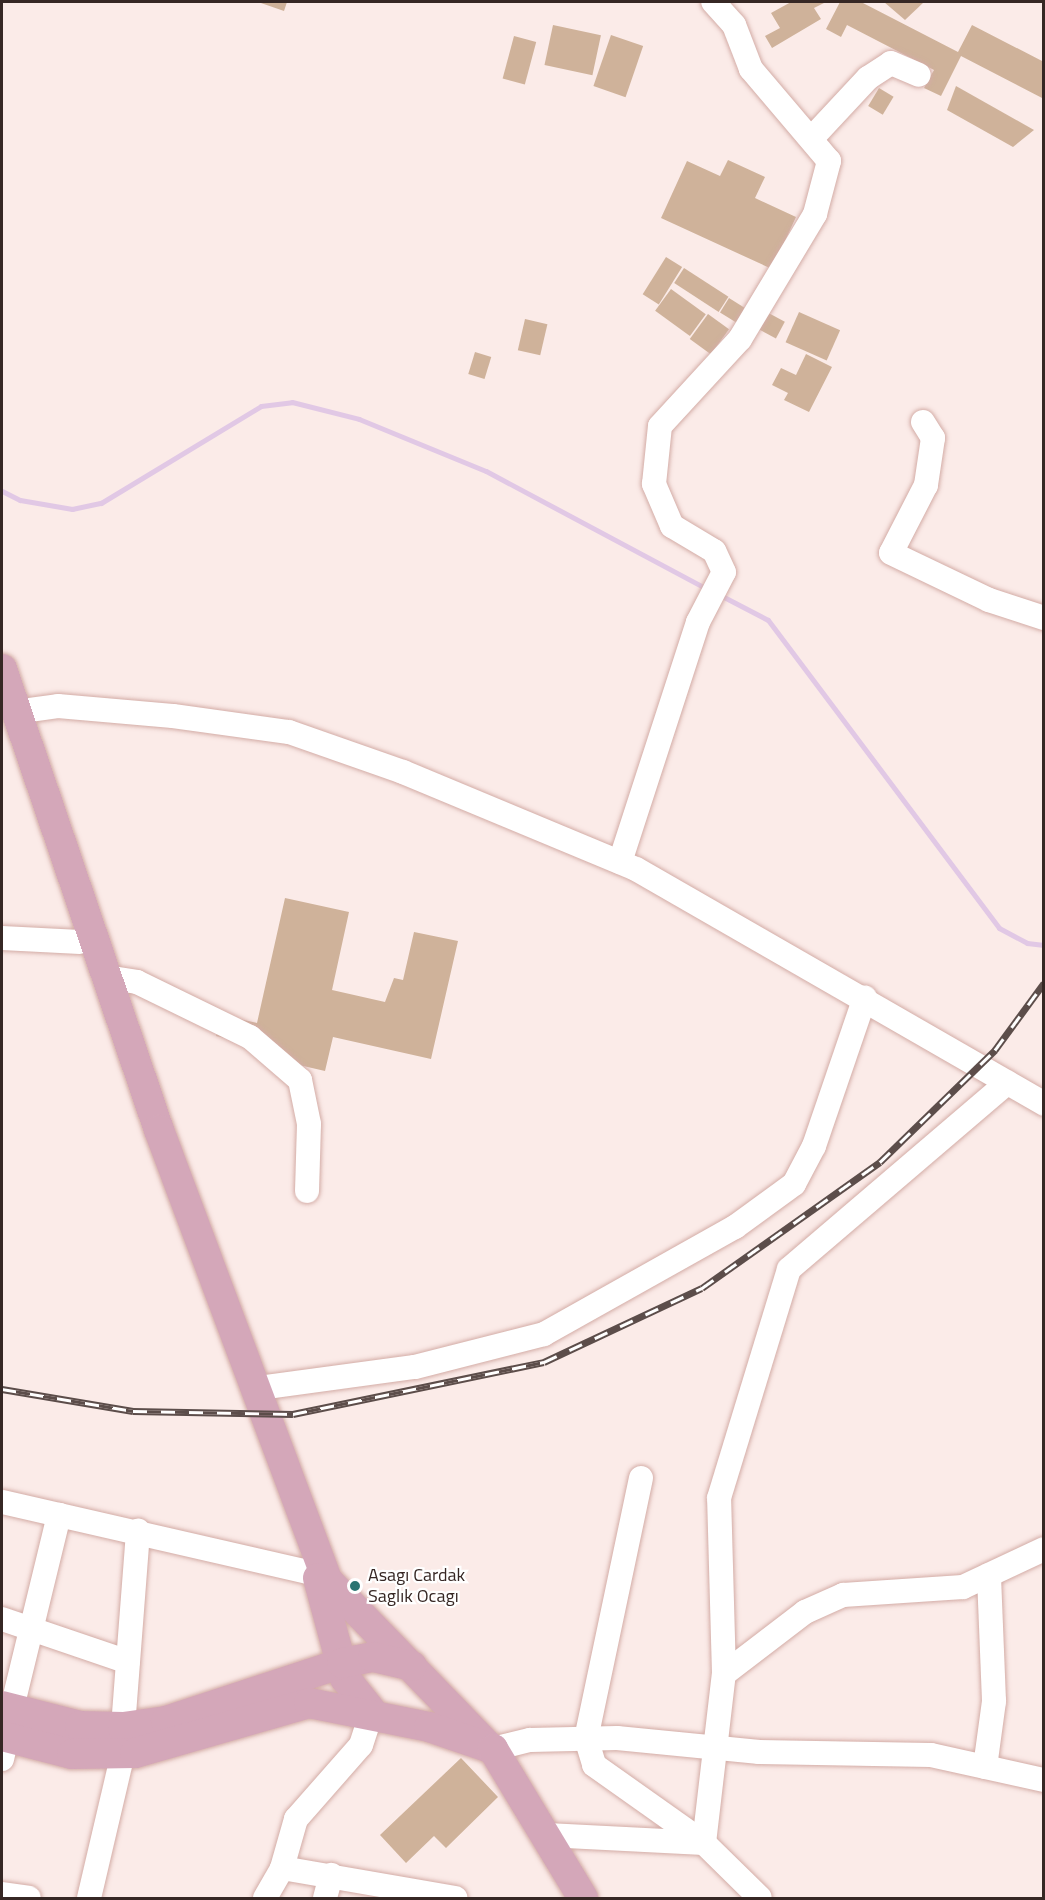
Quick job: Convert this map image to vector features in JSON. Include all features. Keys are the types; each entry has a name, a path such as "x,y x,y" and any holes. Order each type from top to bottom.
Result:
{"main road":[{"path":"2,669 6,715 80,942 317,1574 345,1678 372,1713"},
{"path":"6,715 259,1388 327,1580 352,1611 412,1666 492,1749 547,1835 582,1899"},
{"path":"123,1740 166,1721 342,1663 373,1657 412,1666"},
{"path":"5,1729 80,1726 123,1740 309,1703 372,1713 492,1749"}],"street":[{"path":"620,862 698,622 724,572 714,551 672,526 654,484 653,454 660,426 740,339 815,214 829,161 812,138 751,69 734,25 713,2"},
{"path":"812,138 868,78 891,63 919,75"},
{"path":"923,422 933,438 926,485 891,553 989,600 1044,618"},
{"path":"6,715 58,706 289,732 414,776 620,862 865,997 1044,1104"},
{"path":"2,938 80,942"},
{"path":"106,977 137,982 250,1037 300,1080 309,1124 307,1191"},
{"path":"259,1388 415,1367 544,1334 735,1227 794,1184 814,1146 865,997"},
{"path":"704,1843 724,1674 719,1498 789,1269 1007,1083"},
{"path":"641,1478 586,1738 594,1765 704,1843 760,1899"},
{"path":"2,1502 138,1531 317,1574"},
{"path":"5,1729 59,1515"},
{"path":"89,1899 123,1740 138,1531"},
{"path":"724,1674 805,1612 843,1595 963,1587 1044,1549"},
{"path":"985,1767 994,1701 989,1575"},
{"path":"2,1619 128,1662"},
{"path":"264,1899 282,1868 296,1819 361,1745 372,1713"},
{"path":"492,1749 530,1740 586,1738 714,1748 932,1755 1044,1780"},
{"path":"547,1835 704,1843"},
{"path":"282,1868 455,1899"},
{"path":"325,1899 331,1875"},
{"path":"2,1894 29,1899"}],"building":[{"path":"258,2 287,2 284,11"},
{"path":"791,2 826,2 814,8 821,19 772,48 765,36 780,28 771,13"},
{"path":"840,2 861,2 958,52 972,25 1044,62 1044,99 961,56 941,96 924,88 934,70 847,25 841,37 826,29"},
{"path":"884,2 924,2 905,20"},
{"path":"553,25 601,35 592,75 544,65"},
{"path":"611,35 643,46 626,97 593,86"},
{"path":"514,36 536,42 525,84 503,79"},
{"path":"956,86 1034,130 1013,147 947,110"},
{"path":"879,88 894,97 883,115 868,106"},
{"path":"728,160 765,177 755,198 796,217 772,269 661,218 687,161 720,176"},
{"path":"666,257 682,267 659,304 643,294"},
{"path":"684,268 728,297 719,312 674,283"},
{"path":"671,289 706,314 690,336 655,311"},
{"path":"729,298 748,310 739,324 720,312"},
{"path":"761,309 785,322 776,338 752,326"},
{"path":"799,312 840,330 827,360 786,342"},
{"path":"708,314 729,329 711,354 690,339"},
{"path":"525,319 547,324 540,355 518,350"},
{"path":"475,352 491,357 485,379 468,374"},
{"path":"806,354 832,367 809,412 784,400 788,393 772,385 781,368 796,375"},
{"path":"285,898 349,912 332,990 385,1002 394,978 403,980 414,932 458,941 431,1059 333,1037 325,1071 260,1056 263,1046 216,1036 221,1015 257,1023"},
{"path":"461,1758 498,1797 446,1848 434,1836 406,1863 380,1835"}],"waterway":[{"path":"2,491 20,500 72,509 101,503 261,406 292,402 359,419 486,471 709,590"},
{"path":"720,595 768,620 999,928 1027,943 1044,945"}],"railway":[{"path":"2,1389 133,1411 293,1414 544,1362 702,1288 880,1162 995,1050 1044,983"}],"place":[{"name":"Asagı Cardak Saglık Ocagı","path":"355,1586"}]}
